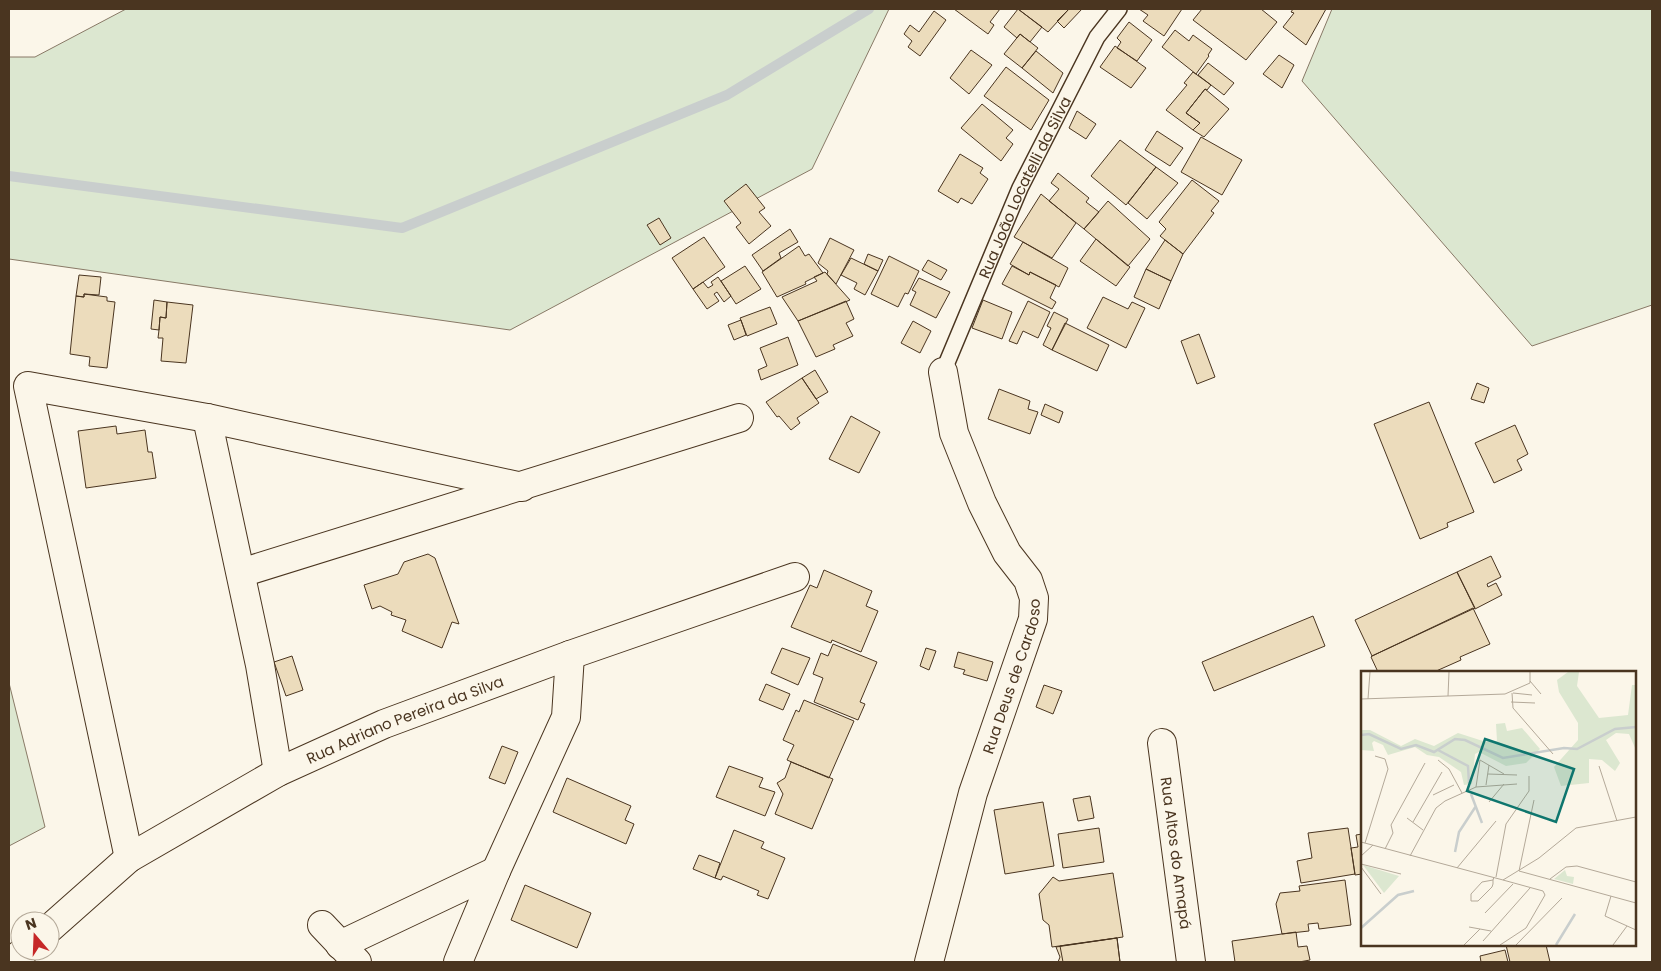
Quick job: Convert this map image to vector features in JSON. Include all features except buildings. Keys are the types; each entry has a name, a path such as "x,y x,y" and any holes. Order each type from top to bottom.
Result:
{"street":[{"name":"Rua Deus de Cardoso","path":"929,962 973,793 1033,619 1034,598 1028,580 1007,553 982,503 954,433 943,372"},
{"path":"129,858 28,386 207,418 522,487"},
{"path":"207,418 260,666 278,772"},
{"path":"241,573 739,418"},
{"name":"Rua Adriano Pereira da Silva","path":"60,919 129,858 278,772 384,724 570,655 795,577"},
{"path":"458,962 496,872 566,717 570,655"},
{"name":"Rua Altos do Amapá","path":"1162,743 1191,962"},
{"path":"322,925 348,954 496,872"}],"lane":[{"name":"Rua João Locatelli da Silva","path":"943,372 1020,188 1098,37 1119,9"}],"green space":[{"path":"126,9 889,9 812,169 510,330 9,259 9,57 35,57"},
{"path":"1332,9 1652,9 1652,305 1532,346 1302,81"},
{"path":"9,683 45,827 9,846"}],"waterway":[{"path":"9,176 402,228 727,95 869,9"}]}
